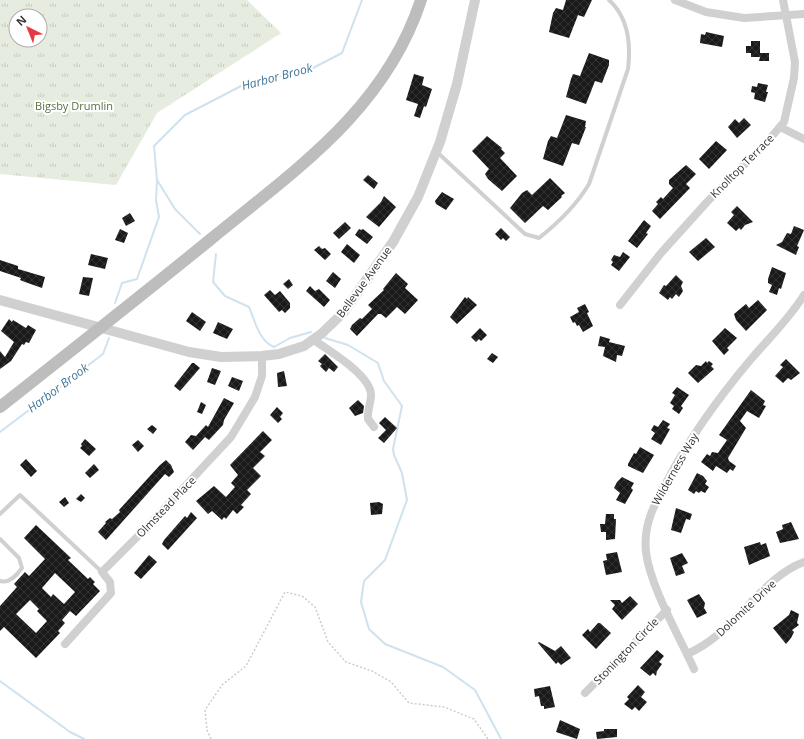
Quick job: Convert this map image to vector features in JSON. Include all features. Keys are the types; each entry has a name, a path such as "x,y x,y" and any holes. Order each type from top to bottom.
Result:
{"main road":[{"path":"0,407 324,146 341,130 366,100 390,66 406,35 421,0"}],"street":[{"name":"Bellevue Avenue","path":"0,300 189,352 222,357 262,356 293,351 314,340 343,313 393,242 418,197 437,151 457,84 475,0"},
{"path":"675,0 717,15 744,18 804,14"},
{"name":"Knolltop Terrace","path":"620,305 661,254 707,202 780,127 787,112 794,78 793,48 785,16 783,0"},
{"path":"780,127 804,139"},
{"name":"Wilderness Way","path":"694,669 656,586 647,560 646,529 650,512 680,455 697,429 732,381 800,310 804,295"},
{"path":"314,340 347,364 365,380 371,395 368,419 374,427"},
{"name":"Olmstead Place","path":"102,572 150,524 231,437 255,397 262,376 262,356"},
{"name":"Dolomite Drive","path":"687,654 700,649 712,640 774,580 804,562"},
{"path":"65,644 111,593 110,582 102,572"},
{"name":"Stonington Circle","path":"585,693 667,610"}],"lane":[{"path":"437,151 525,234 539,238 548,231 584,193 589,184 628,68 630,50 628,30 618,11 609,0"},
{"path":"0,514 20,495 102,572"},
{"path":"0,539 19,558 22,568 8,581 0,581"}],"path":[{"path":"211,739 207,730 205,710 222,686 246,666 285,592 302,596 315,607 328,642 346,662 372,672 391,682 409,703 444,707 474,718 488,739"}],"green space":[{"name":"Bigsby Drumlin","path":"0,0 247,0 281,33 157,113 116,185 0,174"}],"building":[{"path":"566,0 592,0 584,17 578,15 569,38 549,32 553,13 556,8 563,10"},
{"path":"706,32 724,36 722,47 700,43 701,34 705,35"},
{"path":"751,41 760,41 760,53 769,53 769,61 759,61 760,57 751,57 751,53 746,53 746,46 751,46"},
{"path":"589,53 609,60 609,65 602,83 595,81 586,104 566,97 573,74 580,76"},
{"path":"414,74 424,77 422,85 432,89 426,107 424,106 420,118 414,116 418,104 406,100"},
{"path":"758,83 768,85 766,92 768,92 765,102 754,99 755,93 751,92 752,86 757,87"},
{"path":"566,115 586,121 586,127 579,145 572,143 563,166 543,159 548,141 551,136 557,138"},
{"path":"744,118 751,125 737,138 728,127 735,119 739,123"},
{"path":"487,136 502,148 501,149 505,153 500,158 517,176 502,191 488,179 485,174 489,169 472,151"},
{"path":"716,141 727,150 709,169 699,159"},
{"path":"686,165 696,174 686,184 690,188 660,219 652,211 658,204 656,202 661,197 663,199 673,188 669,184 669,180"},
{"path":"368,175 378,183 374,189 363,180"},
{"path":"550,178 565,193 548,210 543,206 525,223 510,208 522,193 527,190 532,195"},
{"path":"442,192 454,199 446,210 436,204 435,201"},
{"path":"384,196 396,207 379,227 366,217 381,202"},
{"path":"737,206 753,222 745,225 741,230 739,228 736,231 727,223 734,215 731,212"},
{"path":"130,213 135,221 126,226 122,218"},
{"path":"644,220 651,226 646,233 648,234 637,248 628,241"},
{"path":"345,222 351,228 339,239 333,233"},
{"path":"794,226 804,230 797,246 799,247 796,255 776,245 782,242 787,233 791,234"},
{"path":"501,228 510,237 506,241 503,238 501,240 495,234"},
{"path":"120,229 128,233 124,243 115,240"},
{"path":"359,229 363,229 373,237 367,244 355,235"},
{"path":"706,238 715,247 698,261 689,252"},
{"path":"347,244 360,255 354,263 341,252"},
{"path":"319,246 322,249 325,248 331,254 325,260 314,250"},
{"path":"623,252 630,257 619,271 611,265 613,262 611,260 614,255 620,257"},
{"path":"91,254 108,258 105,269 88,265"},
{"path":"0,260 18,266 18,269 45,277 42,288 20,280 21,278 0,271"},
{"path":"772,267 786,273 781,289 779,288 777,295 769,292 772,285 768,283 768,279"},
{"path":"333,272 341,279 335,288 326,281"},
{"path":"396,273 408,284 405,288 418,300 405,314 397,307 386,318 381,314 378,314 357,336 350,329 352,325 360,318 362,319 372,309 368,305 384,290 383,289"},
{"path":"676,275 683,282 681,286 683,291 679,297 676,294 672,299 670,297 668,300 659,293 664,285 666,286"},
{"path":"83,277 93,278 89,296 79,294"},
{"path":"289,279 293,285 288,289 283,284"},
{"path":"310,286 315,291 319,289 330,300 324,307 306,291"},
{"path":"270,290 275,295 280,291 290,303 290,308 285,313 282,310 279,312 264,295"},
{"path":"465,297 467,299 468,297 477,305 457,324 450,317"},
{"path":"758,300 767,310 746,331 736,320 734,314 746,304 749,308"},
{"path":"585,304 593,326 583,332 579,325 577,326 575,322 573,323 570,317 579,312 577,308"},
{"path":"192,312 206,322 200,331 186,321"},
{"path":"9,319 12,322 13,320 26,328 28,325 36,330 29,343 26,342 24,345 22,344 11,361 0,369 0,351 5,357 14,342 1,331"},
{"path":"218,322 233,329 227,339 213,333"},
{"path":"480,328 487,335 481,341 479,339 476,342 471,337"},
{"path":"725,328 737,338 727,348 729,350 724,355 712,341"},
{"path":"600,336 610,339 609,342 625,346 622,356 617,355 616,362 603,356 605,347 598,346"},
{"path":"492,353 498,357 493,363 487,359"},
{"path":"325,354 338,367 334,372 329,368 326,372 320,366 322,364 318,361"},
{"path":"786,359 800,373 791,380 788,378 783,383 775,376 783,367 780,365"},
{"path":"706,361 707,363 709,361 713,364 711,366 714,369 698,383 688,373 696,365 701,366"},
{"path":"192,363 200,368 180,391 174,386"},
{"path":"212,368 221,371 215,385 207,382"},
{"path":"284,371 287,386 278,387 277,373"},
{"path":"232,377 243,381 239,391 228,386"},
{"path":"677,387 689,395 681,406 683,408 679,414 672,409 674,406 670,403 675,395 672,393"},
{"path":"751,390 765,401 763,405 766,406 759,418 747,411 740,421 746,428 728,458 729,461 736,466 733,471 730,469 727,473 716,466 713,471 701,462 707,454 710,456 712,452 718,453 727,440 719,435"},
{"path":"224,398 234,403 224,420 223,425 209,440 205,437 193,450 185,442 191,435 196,436 206,425 208,427"},
{"path":"358,400 364,406 363,413 355,416 349,408"},
{"path":"201,402 206,405 202,414 197,412"},
{"path":"277,407 283,413 280,417 282,419 278,423 270,415"},
{"path":"385,417 397,428 384,443 378,438 386,430 379,423"},
{"path":"663,420 670,424 667,428 670,429 661,445 651,439 655,433 651,430 654,425 658,427"},
{"path":"152,425 157,429 153,434 147,429"},
{"path":"263,431 272,440 260,452 265,456 253,468 261,476 247,490 251,494 241,505 244,507 237,514 233,510 226,519 224,517 222,520 212,511 208,514 196,501 214,486 226,497 235,487 231,483 238,475 230,465"},
{"path":"85,439 96,449 89,456 80,448"},
{"path":"138,440 144,446 138,452 132,445"},
{"path":"640,447 654,455 643,473 628,466 634,453 636,454"},
{"path":"26,459 37,471 31,477 20,465"},
{"path":"166,460 171,465 174,472 169,477 165,474 106,540 98,532 106,523 105,522 110,518 112,519 120,512 119,510"},
{"path":"94,464 99,470 90,478 85,473"},
{"path":"697,473 703,476 707,481 705,484 709,487 705,493 701,491 699,493 696,491 694,494 688,490"},
{"path":"622,477 634,483 631,488 633,490 625,504 616,500 620,493 614,488"},
{"path":"81,494 85,498 81,502 76,499"},
{"path":"65,497 69,503 64,507 59,502"},
{"path":"379,502 383,504 382,514 371,515 370,503"},
{"path":"676,508 692,514 690,520 686,519 681,533 671,530"},
{"path":"191,512 197,518 168,550 162,544 164,540 185,516 187,518"},
{"path":"606,514 614,514 614,519 616,519 615,539 606,540 606,532 601,532 600,524 605,524"},
{"path":"791,522 799,539 780,543 776,532 783,529 782,525"},
{"path":"36,525 71,558 68,560 88,579 90,577 95,582 93,584 100,591 76,616 70,611 62,620 65,623 58,631 60,633 36,658 4,627 0,631 0,606 17,587 14,584 25,572 29,576 45,559 24,538","holes":["55,573 75,592 64,604 53,594 51,597 42,588","30,600 39,609 37,611 47,621 36,633 16,614"]},
{"path":"760,542 761,545 766,543 770,556 749,565 744,547"},
{"path":"617,552 622,572 606,575 603,561 607,560 606,554"},
{"path":"682,553 688,563 682,566 685,573 676,576 670,558"},
{"path":"149,555 157,562 141,579 134,573"},
{"path":"699,594 705,603 704,608 707,613 697,618 687,600"},
{"path":"630,596 638,604 622,620 612,609 615,605 610,600 620,600 622,603"},
{"path":"791,610 799,614 797,623 799,625 792,630 794,632 786,644 773,628 789,615"},
{"path":"598,623 600,623 611,633 596,649 582,635 588,629 590,632"},
{"path":"539,642 555,651 561,646 571,658 561,665 558,662 556,664 538,643"},
{"path":"657,650 664,656 659,662 662,664 657,671 656,676 653,673 650,676 640,668"},
{"path":"638,685 645,692 641,697 647,702 639,711 635,707 632,710 624,704 629,699 627,697"},
{"path":"550,686 555,707 544,709 544,706 541,706 539,696 535,697 534,689"},
{"path":"560,720 580,729 577,739 556,732"},
{"path":"604,729 617,729 617,737 597,739 596,732 604,731"}],"waterway":[{"name":"Harbor Brook","path":"115,303 122,283 137,279 159,217 156,200 157,180 154,146 185,115 245,84 311,69 342,53 362,0"},
{"path":"157,180 175,209 200,234"},
{"path":"216,254 213,282 225,296 249,307 258,330 269,344 274,347 290,338 311,332"},
{"name":"Harbor Brook","path":"0,432 103,354 109,338"},
{"path":"325,338 348,345 378,363 384,381 402,406 393,449 402,473 407,500 385,560 364,581 361,602 369,629 385,644 443,667 475,690 501,739"},
{"name":"Harbor Brook","path":"0,681 70,732 84,739"}]}
